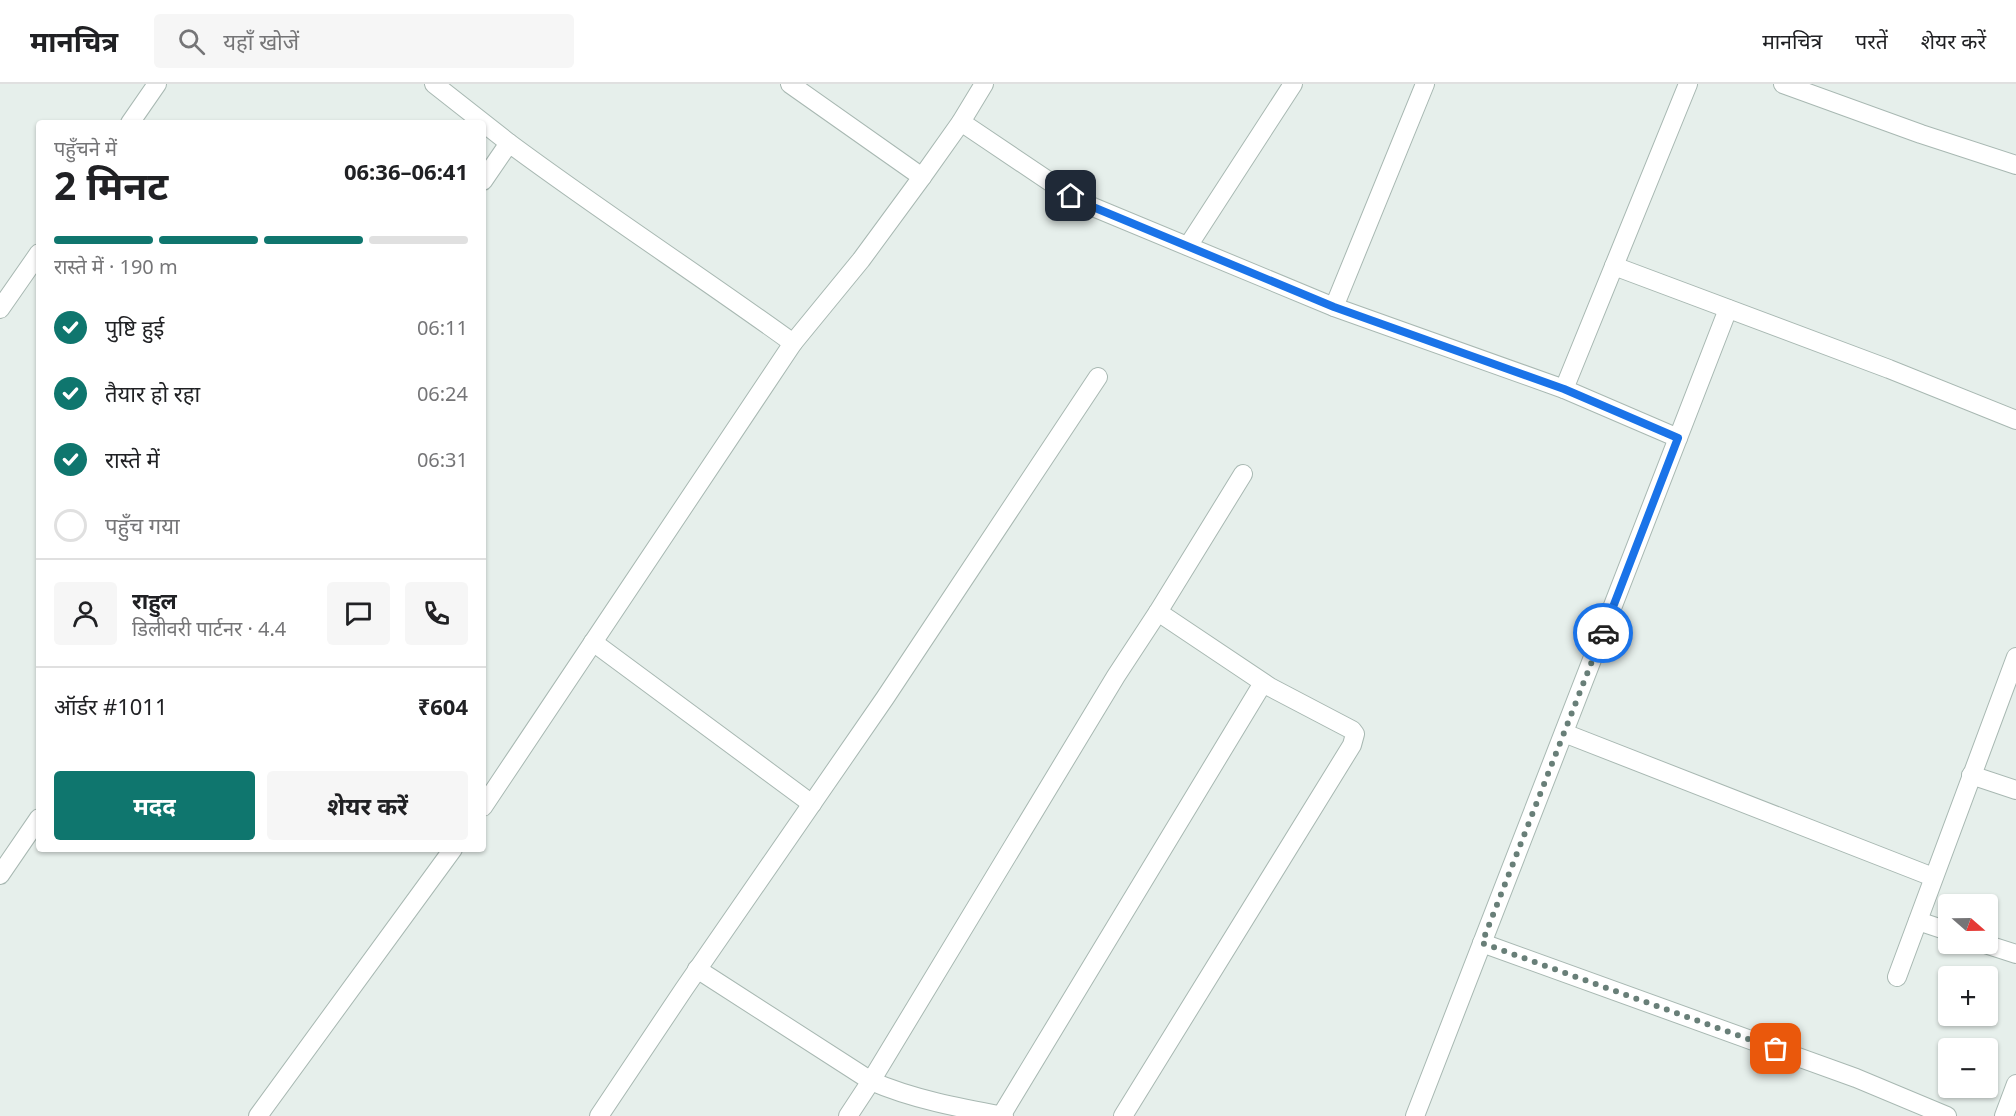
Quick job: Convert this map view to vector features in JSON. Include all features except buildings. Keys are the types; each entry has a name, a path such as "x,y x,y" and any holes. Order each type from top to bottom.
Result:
{"street":[{"path":"132,120 157,84"},
{"path":"790,84 922,177"},
{"path":"486,802 793,343 854,269 922,177 961,123 984,84"},
{"path":"1188,246 1293,84"},
{"path":"1334,307 1425,84"},
{"path":"1564,389 1688,84"},
{"path":"1783,84 1920,134 2016,165"},
{"path":"439,86 481,120"},
{"path":"961,123 1071,196 1093,207 1334,307 1564,389 1678,438"},
{"path":"486,124 644,241 728,296 793,343"},
{"path":"486,177 509,143"},
{"path":"0,309 36,257"},
{"path":"1614,266 1889,369 2016,420"},
{"path":"1415,1116 1728,309"},
{"path":"599,1116 697,969 891,688 1098,377"},
{"path":"848,1116 1116,676 1243,474"},
{"path":"1123,1116 1355,734 1352,730 1263,683 1158,612"},
{"path":"593,642 812,804"},
{"path":"1897,978 2016,657"},
{"path":"697,969 871,1081 954,1106 1002,1116 1263,683"},
{"path":"1564,733 1934,877"},
{"path":"1971,775 2016,790"},
{"path":"0,875 36,822"},
{"path":"258,1116 451,852"},
{"path":"1918,921 1938,928"},
{"path":"1482,943 1856,1077 1947,1116"},
{"path":"1998,948 2016,954"},
{"path":"2004,1116 2016,1084"}],"way so far":[{"path":"1603,633 1482,943 1776,1049"}],"route":[{"path":"1071,196 1334,307 1564,389 1678,438 1603,633"}]}
